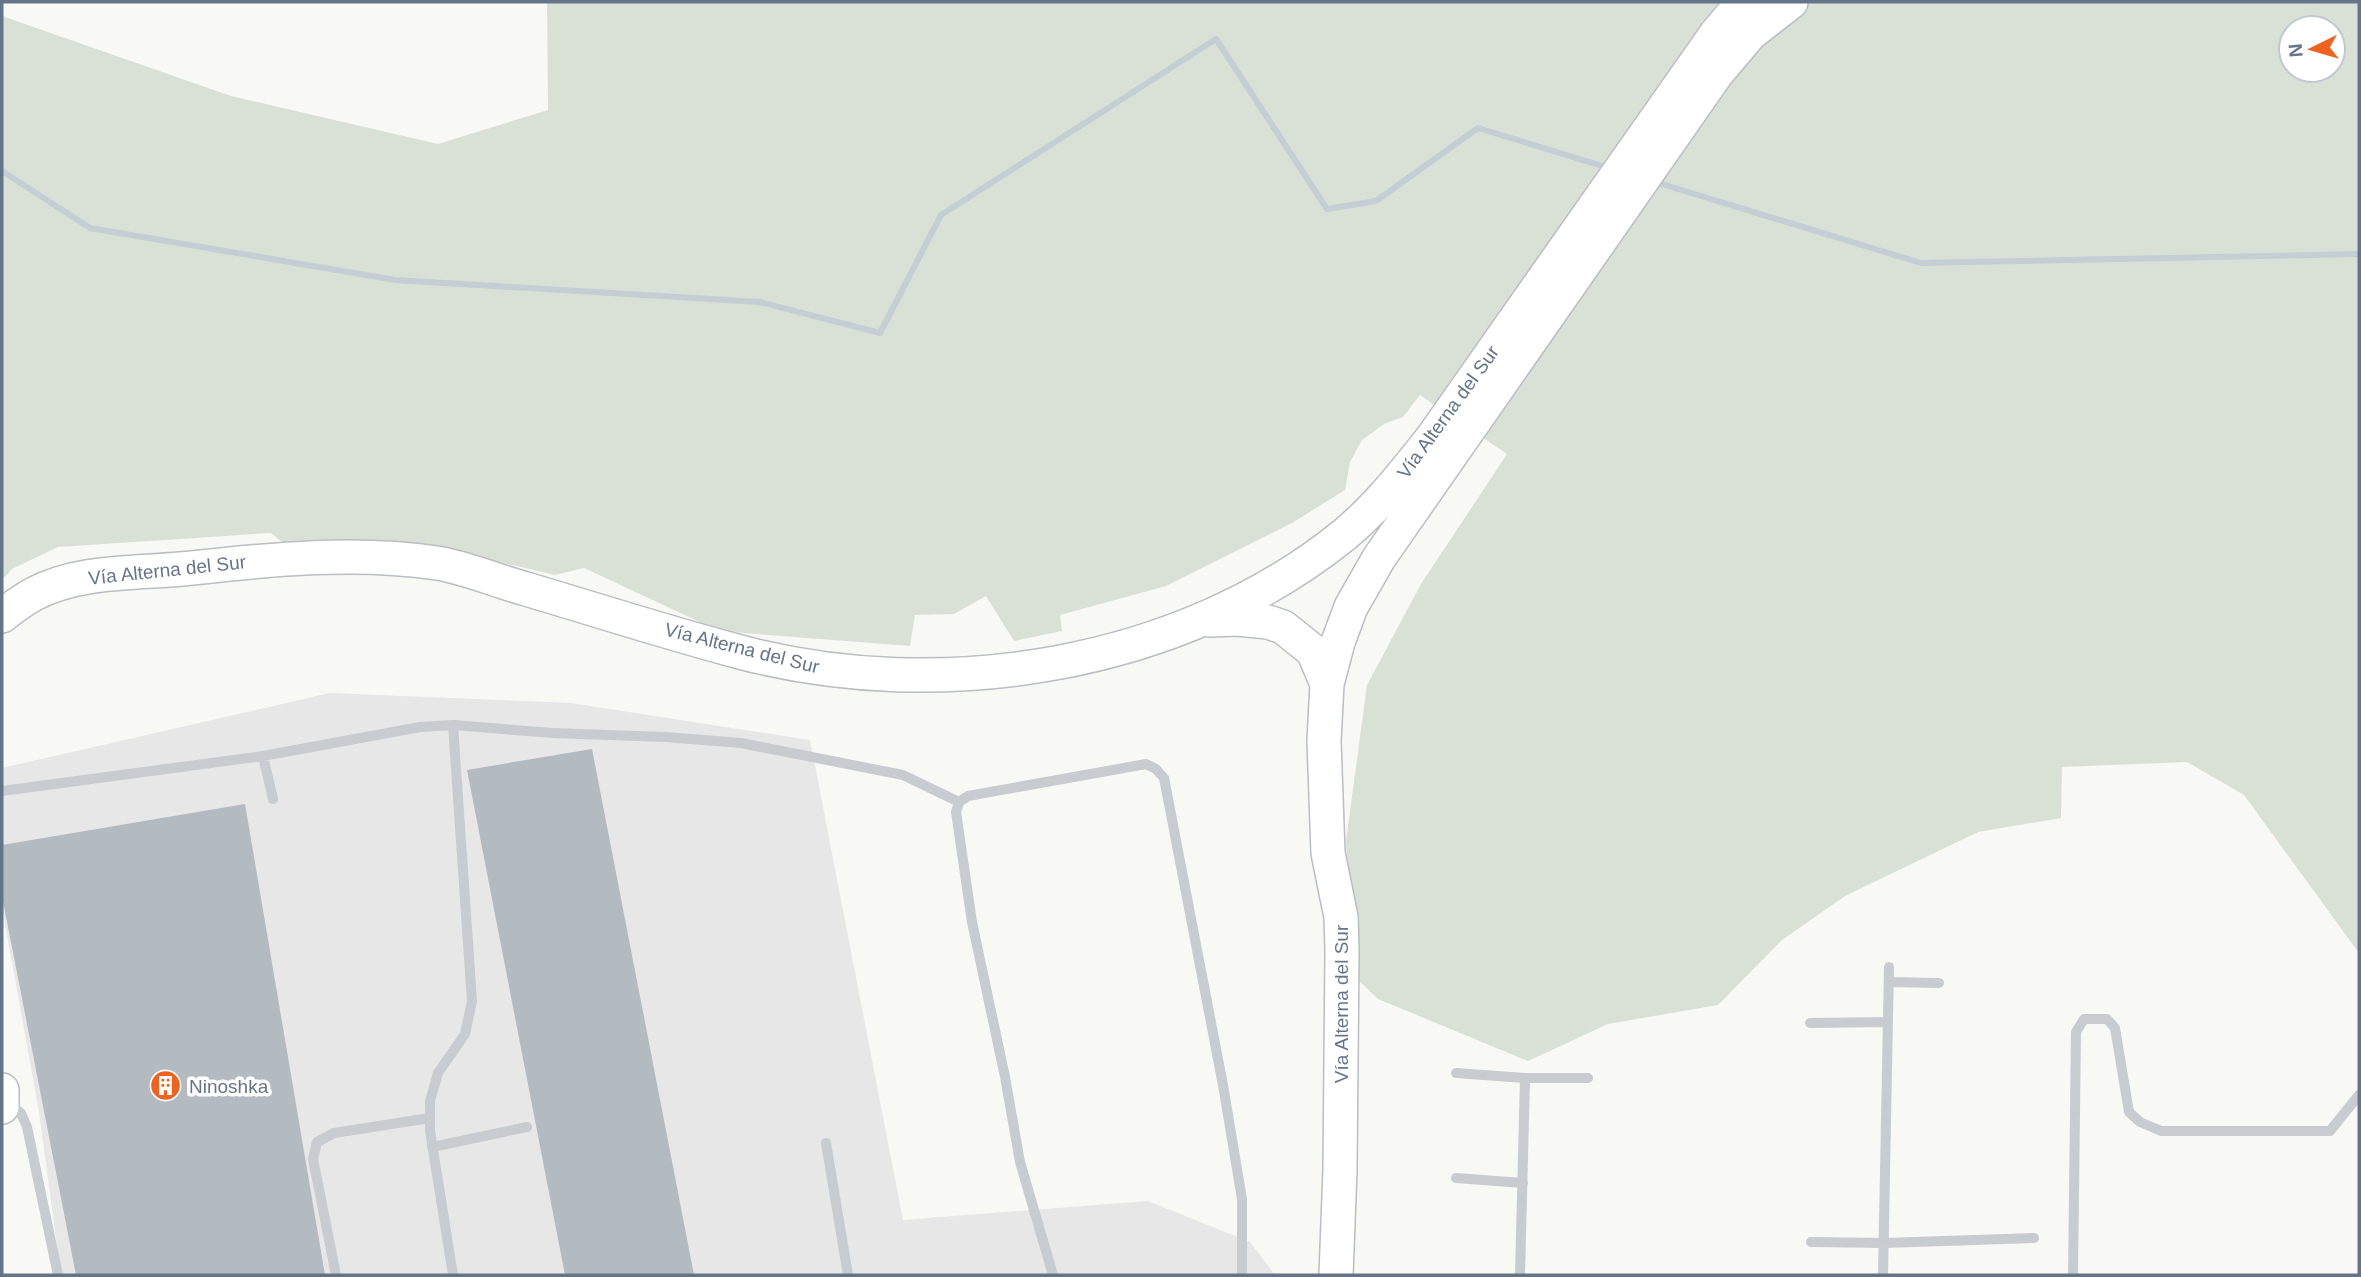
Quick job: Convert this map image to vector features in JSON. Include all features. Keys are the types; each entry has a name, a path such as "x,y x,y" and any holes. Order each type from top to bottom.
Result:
{"highway":[{"name":"Vía Alterna del Sur","path":"1336,1275 1342,951 1341,917 1328,853 1324,741 1328,684 1338,642 1351,607 1444,444 1716,34 1732,15 1751,2"},
{"name":"Vía Alterna del Sur","path":"2,616 35,593 89,576 320,557 439,564 742,652 806,666 870,675 933,676 1038,666 1107,651 1204,620 1251,598 1301,567 1347,533 1394,486 1444,444 1717,73 1750,34 1791,2"},
{"path":"1204,620 1237,619 1283,626 1313,650 1328,684"},
{"path":"1315,1275 1321,1138 1322,891 1328,853"},
{"path":"2,1090 2,1107"}],"lane":[{"path":"453,725 472,1001 465,1034 438,1073 430,1101 432,1147 453,1275"},
{"path":"2,791 263,756 420,727 453,725 741,743 903,775 959,802"},
{"path":"263,756 273,799"},
{"path":"1053,1275 1020,1162 972,922 956,812 959,802 968,796 1146,764 1156,769 1164,778 1223,1085 1242,1199 1242,1275"},
{"path":"1882,1275 1889,967"},
{"path":"1889,982 1938,983"},
{"path":"2073,1275 2076,1032 2084,1019 2107,1019 2115,1028 2129,1112 2140,1122 2161,1130 2330,1131 2359,1095"},
{"path":"1810,1023 1888,1022"},
{"path":"1456,1073 1525,1078 1588,1078"},
{"path":"1520,1275 1525,1078"},
{"path":"2,1100 13,1104 27,1126 58,1275"},
{"path":"336,1275 313,1159 317,1142 334,1133 430,1118"},
{"path":"432,1147 527,1127"},
{"path":"826,1143 848,1275"},
{"path":"1456,1178 1522,1183"},
{"path":"1811,1242 1884,1243 2034,1238"}],"shaded area":[{"path":"547,2 2359,2 2359,953 2244,795 2187,762 2062,767 2061,818 1978,832 1845,896 1782,940 1718,1005 1608,1024 1528,1061 1378,999 1351,973 1346,841 1367,685 1421,584 1507,454 1420,395 1403,417 1384,424 1362,440 1350,462 1345,490 1292,523 1166,586 1060,615 1062,631 1014,641 986,596 954,614 915,615 910,646 719,631 584,568 555,575 423,544 282,542 271,533 58,547 12,569 2,580 2,16 231,96 438,144 548,110"},
{"name":"Ninoshka","path":"330,693 571,703 810,740 903,1220 1148,1201 1250,1242 1275,1275 61,1275 39,1112 2,907 2,768"}],"building":[{"path":"592,749 694,1275 565,1275 467,770"},
{"name":"Ninoshka","path":"245,804 325,1275 76,1275 2,896 2,845"}],"waterway":[{"path":"2,171 90,228 395,280 760,302 880,333 941,215 1216,39 1327,209 1376,201 1478,128 1609,168"},
{"path":"1652,181 1921,263 2359,254"}],"place":[{"name":"Ninoshka","path":"166,1086"}]}
